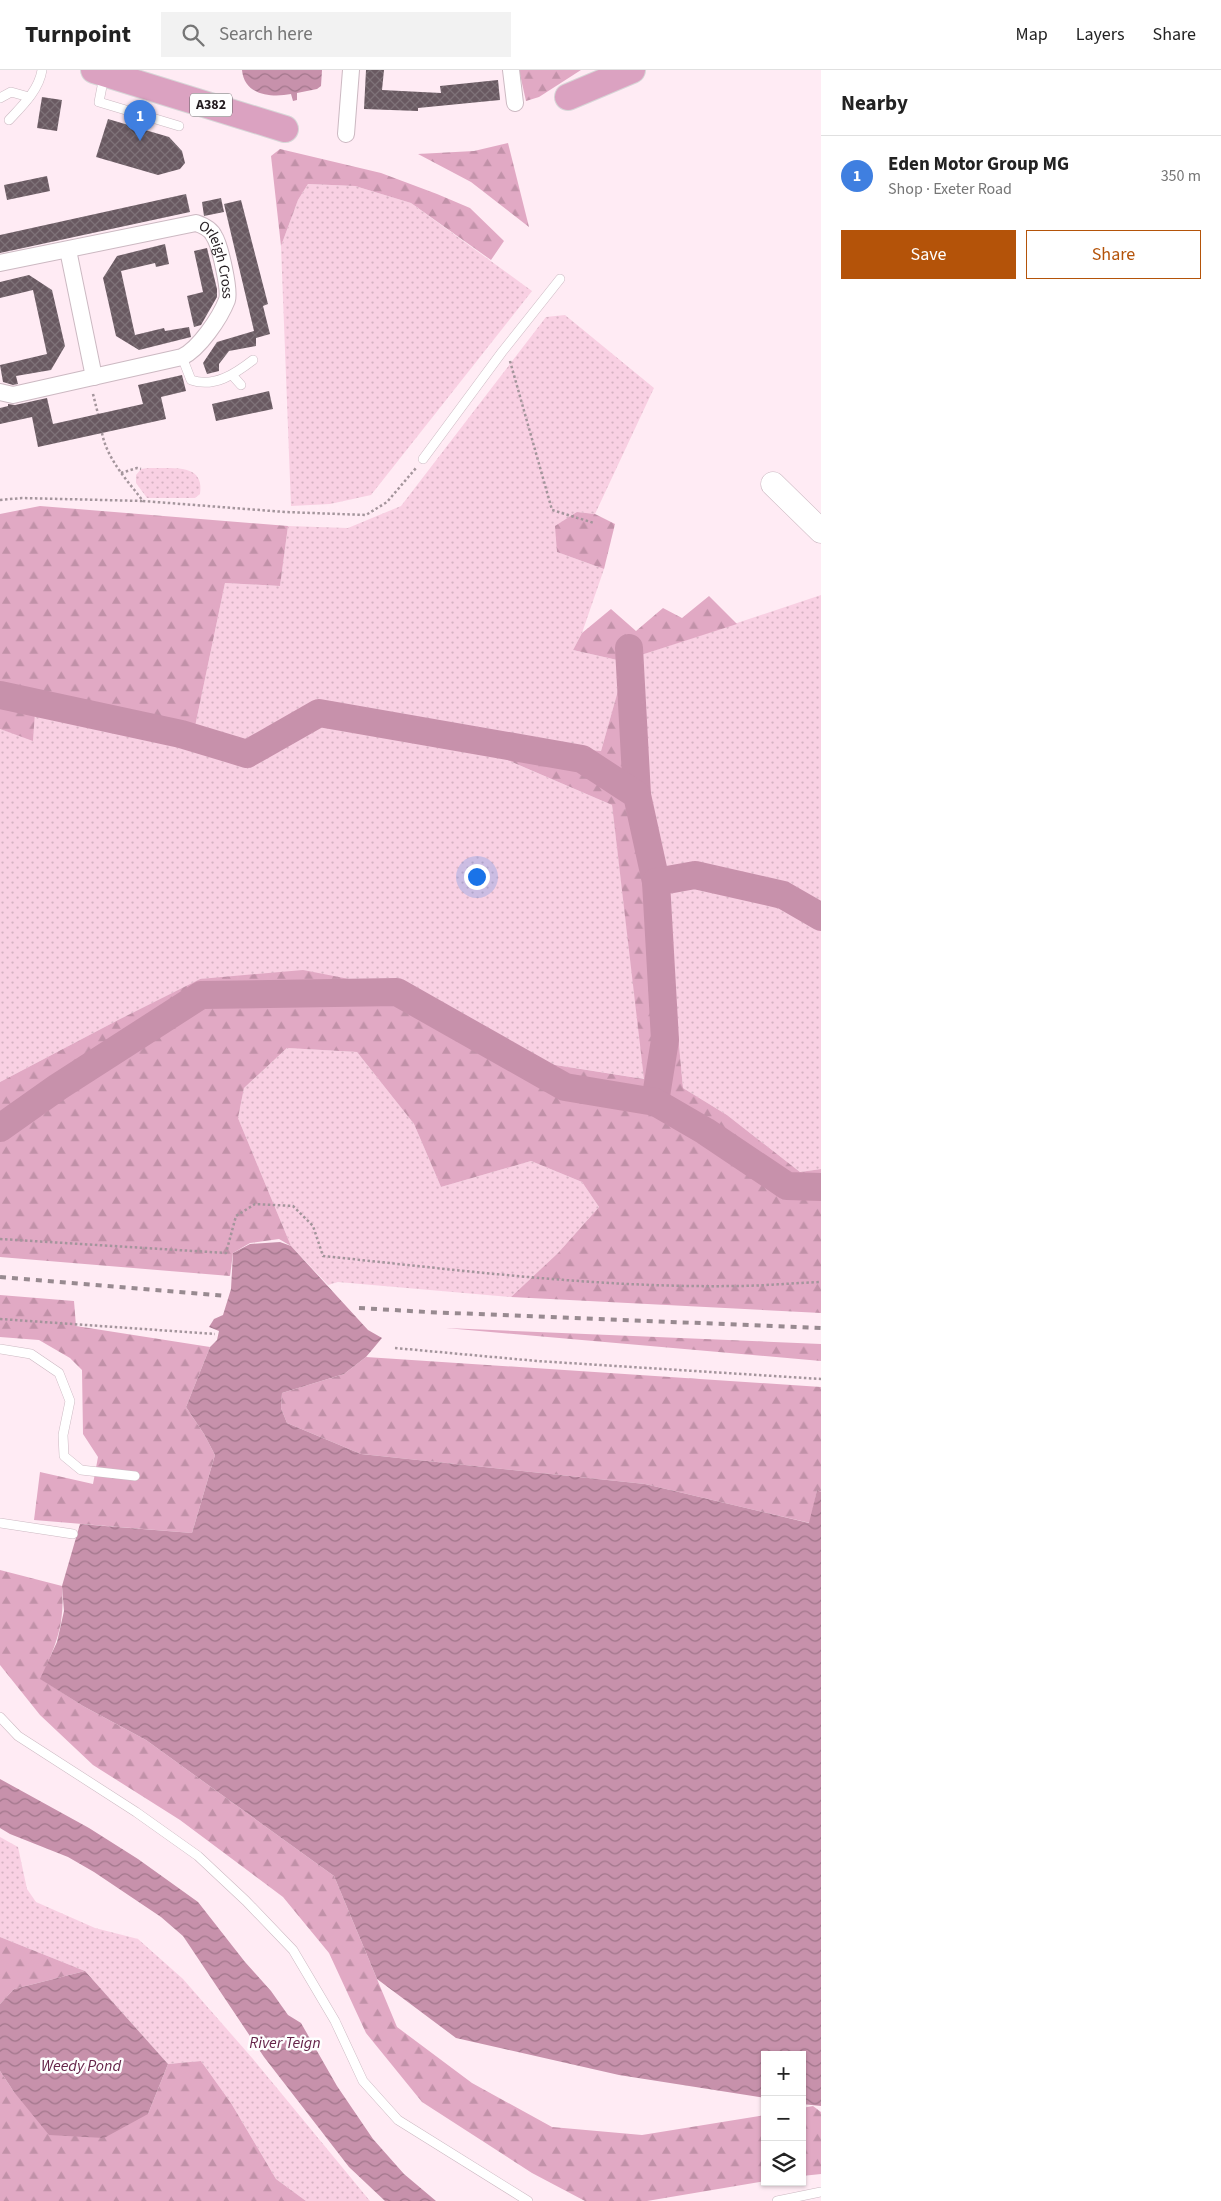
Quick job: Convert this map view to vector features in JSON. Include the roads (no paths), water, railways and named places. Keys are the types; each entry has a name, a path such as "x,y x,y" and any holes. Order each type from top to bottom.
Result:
{"main road":[{"path":"568,98 632,70"},
{"name":"A382","path":"99,72 285,128"}],"street":[{"path":"346,134 351,70"},
{"path":"511,70 515,103"},
{"name":"Orleigh Cross","path":"0,263 196,223 205,226 214,235 228,285 227,299 200,344 182,358 13,396 0,392"},
{"path":"68,250 92,378"},
{"path":"773,484 821,531"}],"lane":[{"path":"9,120 29,97 41,79 42,70"},
{"path":"99,72 99,102 178,126"},
{"path":"0,98 11,92 29,97"},
{"path":"423,459 502,352 560,279"},
{"path":"182,358 191,380 202,384 232,376 253,360"},
{"path":"232,376 240,384"},
{"path":"0,1349 31,1354 59,1373 70,1402 63,1435 64,1456 80,1470 135,1476"},
{"path":"0,1523 73,1534"},
{"path":"0,1717 18,1736 136,1812 198,1856 246,1901 293,1950 334,2021 363,2081 398,2120 528,2201"},
{"path":"777,2201 821,2192"}],"water":[{"path":"242,70 322,70 321,86 317,89 297,93 297,100 293,101 291,94 267,95 253,90 244,78"},
{"path":"280,1242 291,1246 368,1330 382,1338 366,1357 344,1374 282,1393 281,1408 287,1423 361,1454 645,1484 809,1523 817,1490 821,1492 821,2106 806,2104 806,2051 761,2051 761,2097 619,2075 456,2038 377,1979 334,1876 146,1740 83,1706 40,1679 57,1642 64,1611 62,1586 80,1524 192,1533 215,1455 186,1407 210,1347 217,1340 219,1331 209,1327 214,1319 223,1315 231,1289 233,1253 250,1244"},
{"name":"River Teign","path":"0,1779 89,1828 138,1859 198,1902 245,1962 271,1991 288,2015 301,2023 337,2086 373,2139 404,2174 436,2201 385,2201 349,2167 264,2057 183,1936 161,1917 94,1872 68,1857 10,1834 0,1828"},
{"name":"Weedy Pond","path":"85,1971 168,2064 148,2114 104,2138 49,2135 14,2092 0,2071 0,2004 14,1989"}],"waterway":[{"path":"629,648 637,795"},
{"path":"0,695 181,734 247,754 319,713 582,759 637,795 656,882"},
{"path":"655,1102 665,1040 656,882 695,875 783,895 821,917"},
{"path":"0,1128 58,1087 201,995 397,992 565,1087 655,1102 705,1131 787,1186 821,1187"}],"railway":[{"path":"0,1277 226,1296"},
{"path":"359,1308 821,1328"}],"place":[{"name":"Eden Motor Group MG","path":"140,141"}]}
